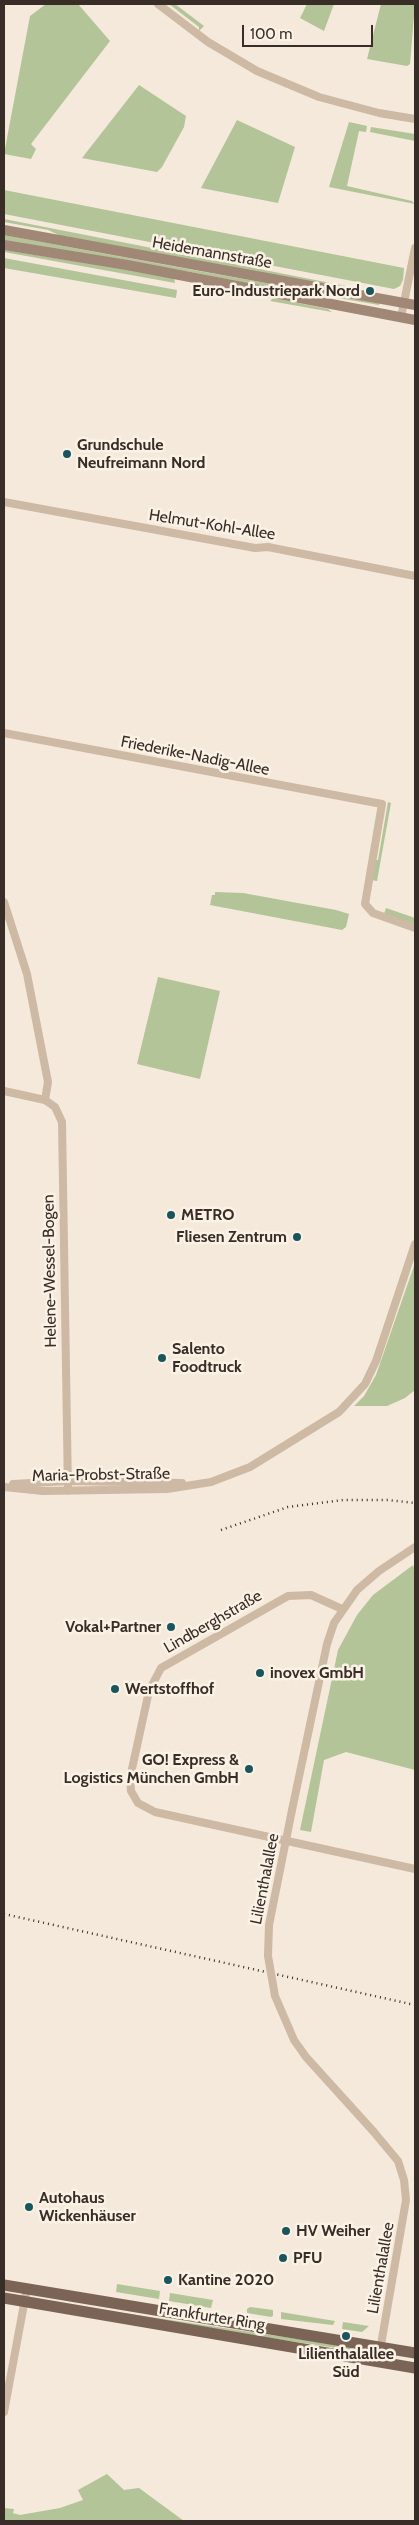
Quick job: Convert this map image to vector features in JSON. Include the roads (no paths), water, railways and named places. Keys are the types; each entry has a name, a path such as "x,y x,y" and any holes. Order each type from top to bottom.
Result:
{"main road":[{"name":"Heidemannstraße","path":"4,230 415,305"},
{"name":"Heidemannstraße","path":"4,245 128,265 415,320"},
{"name":"Frankfurter Ring","path":"4,2285 415,2353"},
{"name":"Frankfurter Ring","path":"4,2298 415,2368"}],"street":[{"path":"158,4 208,42 264,75 343,104 415,119"},
{"path":"401,317 415,248"},
{"name":"Helmut-Kohl-Allee","path":"4,502 255,548 268,547 415,576"},
{"name":"Friederike-Nadig-Allee","path":"4,733 382,804 366,904 373,914 415,928"},
{"path":"4,902 27,974 48,1082 45,1100 4,1091"},
{"name":"Helene-Wessel-Bogen","path":"45,1100 58,1112 62,1128 68,1491"},
{"name":"Maria-Probst-Straße","path":"4,1486 68,1491 167,1489 198,1485 226,1478 250,1467 339,1412 365,1384 376,1361 415,1244"},
{"name":"Maria-Probst-Straße","path":"4,1486 68,1481 198,1485"},
{"name":"Lilienthalallee","path":"378,2362 403,2223 406,2194 398,2161 306,2057 291,2034 275,1996 268,1956 269,1925 326,1644 342,1609 367,1582 415,1547"},
{"name":"Lindberghstraße","path":"342,1609 311,1595 288,1596 161,1668 149,1691 130,1778 131,1791 138,1803 155,1812 415,1869"},
{"path":"4,2412 27,2288"}],"railway":[{"path":"221,1530 288,1507 343,1500 388,1500 415,1503"},
{"path":"4,1914 415,2005"}],"place":[{"name":"Euro-Industriepark Nord","path":"370,291"},
{"name":"Grundschule Neufreimann Nord","path":"67,454"},
{"name":"METRO","path":"171,1215"},
{"name":"Fliesen Zentrum","path":"297,1237"},
{"name":"Salento Foodtruck","path":"162,1358"},
{"name":"Vokal+Partner","path":"171,1627"},
{"name":"inovex GmbH","path":"260,1673"},
{"name":"Wertstoffhof","path":"115,1689"},
{"name":"GO! Express & Logistics München GmbH","path":"249,1769"},
{"name":"Autohaus Wickenhäuser","path":"29,2207"},
{"name":"HV Weiher","path":"286,2231"},
{"name":"PFU","path":"283,2258"},
{"name":"Kantine 2020","path":"168,2280"},
{"name":"Lilienthalallee Süd","path":"346,2336"}]}
